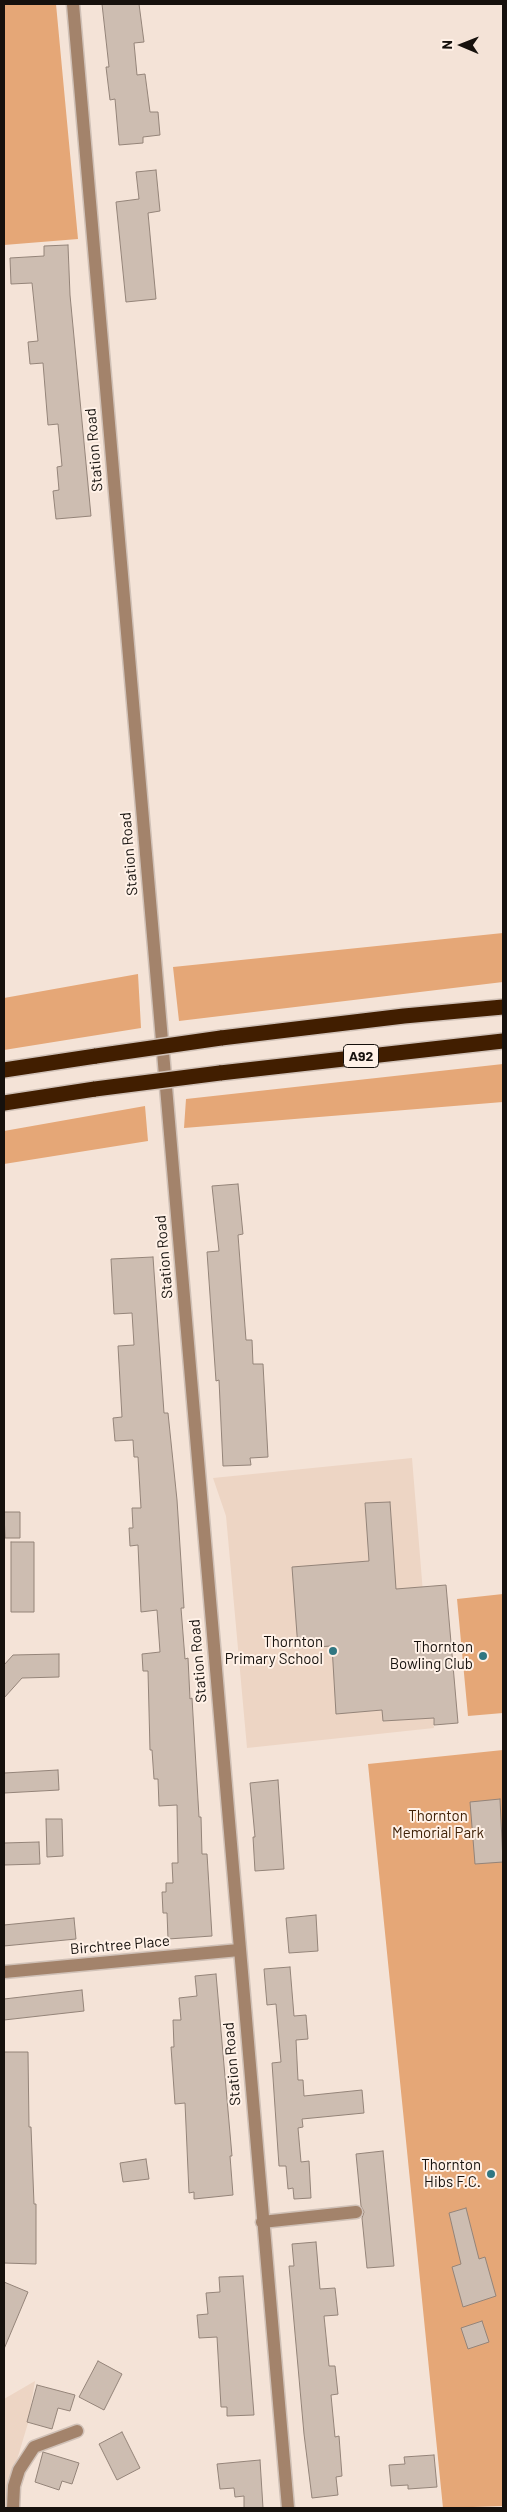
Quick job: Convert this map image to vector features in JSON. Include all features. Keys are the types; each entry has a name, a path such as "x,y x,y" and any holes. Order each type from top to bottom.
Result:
{"highway":[{"name":"A92","path":"4,1070 221,1038 404,1016 503,1007"},
{"name":"A92","path":"4,1103 220,1073 503,1041"}],"street":[{"name":"Station Road","path":"73,4 288,2508"},
{"name":"Birchtree Place","path":"4,1972 239,1950"},
{"path":"262,2222 356,2212"},
{"path":"13,2508 14,2486 19,2470 34,2447 77,2431"}],"shaded area":[{"name":"Thornton Primary School","path":"412,1458 434,1728 247,1748 226,1516 213,1478"},
{"path":"35,2381 28,2423 8,2490 8,2508 4,2508 4,2399"}],"green space":[{"path":"4,4 56,4 78,239 4,245"},
{"path":"503,933 503,982 179,1021 173,967"},
{"path":"138,974 141,1028 4,1050 4,998"},
{"path":"503,1064 503,1102 184,1128 186,1099"},
{"path":"145,1106 148,1141 4,1164 4,1131"},
{"name":"Thornton Bowling Club","path":"503,1594 503,1713 468,1716 457,1599"},
{"name":"Thornton Memorial Park","path":"503,1750 503,2506 443,2508 368,1764"}],"building":[{"path":"102,4 139,4 144,42 134,43 137,75 145,74 150,112 158,112 160,135 143,137 143,143 119,145 115,99 110,100 106,67 109,67"},
{"path":"156,170 160,211 148,213 156,299 126,302 116,202 139,199 136,172"},
{"path":"68,245 70,295 91,516 56,519 53,491 59,490 57,467 62,466 58,424 48,425 43,363 30,364 28,342 38,341 32,283 11,284 10,258 44,256 44,246"},
{"path":"238,1184 243,1234 238,1235 246,1340 252,1340 253,1364 263,1364 268,1457 250,1458 251,1465 223,1466 219,1380 216,1381 207,1252 219,1251 212,1186"},
{"path":"153,1257 164,1413 168,1413 177,1500 184,1608 181,1608 185,1659 188,1658 190,1699 192,1698 202,1854 207,1854 212,1936 168,1939 167,1913 163,1913 162,1892 166,1892 166,1883 173,1883 172,1863 178,1863 177,1805 159,1806 158,1779 154,1779 152,1750 150,1750 148,1671 143,1671 142,1654 160,1652 157,1610 141,1612 138,1545 130,1546 129,1528 133,1528 132,1508 141,1508 138,1457 134,1457 133,1440 115,1441 113,1418 122,1417 118,1346 134,1345 132,1313 114,1314 111,1259"},
{"path":"390,1502 396,1589 446,1585 458,1723 434,1725 434,1718 383,1721 382,1710 336,1714 332,1646 298,1648 292,1567 369,1561 365,1503"},
{"path":"4,1512 20,1512 20,1538 5,1538"},
{"path":"11,1542 34,1542 34,1612 11,1612"},
{"path":"59,1654 59,1677 22,1678 4,1698 4,1665 13,1655"},
{"path":"58,1770 59,1790 4,1793 4,1773"},
{"path":"278,1780 284,1869 255,1871 253,1837 255,1837 250,1783"},
{"path":"500,1799 503,1862 475,1864 470,1802"},
{"path":"46,1819 62,1819 63,1856 47,1857"},
{"path":"39,1842 40,1864 4,1865 4,1843"},
{"path":"316,1915 318,1951 289,1953 286,1918"},
{"path":"74,1918 76,1939 4,1946 4,1925"},
{"path":"290,1967 294,2016 306,2015 308,2039 296,2040 298,2080 303,2080 304,2096 362,2090 364,2113 302,2119 303,2127 298,2128 301,2162 309,2161 311,2198 294,2199 293,2188 288,2189 286,2166 279,2166 272,2063 281,2062 276,2004 267,2005 264,1969"},
{"path":"216,1974 232,2156 230,2156 233,2195 194,2199 194,2192 189,2193 185,2103 175,2104 171,2047 174,2047 173,2020 181,2020 179,1998 197,1996 195,1976"},
{"path":"82,1990 84,2011 4,2020 4,1999"},
{"path":"4,2052 28,2052 29,2127 31,2127 34,2204 36,2204 36,2264 4,2263"},
{"path":"383,2151 394,2266 367,2268 362,2218 364,2212 361,2206 356,2154"},
{"path":"146,2159 149,2179 123,2182 120,2163"},
{"path":"466,2208 479,2259 485,2257 496,2296 463,2307 452,2267 461,2264 449,2213"},
{"path":"316,2242 320,2289 335,2288 338,2315 324,2316 329,2366 335,2366 338,2394 331,2395 335,2437 339,2436 342,2476 336,2477 338,2495 312,2498 304,2434 289,2266 294,2266 292,2244"},
{"path":"243,2276 254,2415 227,2416 227,2407 221,2407 217,2337 199,2338 197,2315 208,2314 206,2293 220,2292 219,2277"},
{"path":"4,2282 28,2292 4,2349"},
{"path":"482,2321 489,2342 468,2349 461,2328"},
{"path":"98,2361 122,2374 104,2410 79,2397"},
{"path":"37,2385 75,2395 70,2411 58,2408 52,2429 27,2422"},
{"path":"122,2432 140,2468 117,2480 99,2444"},
{"path":"43,2452 79,2463 72,2484 62,2481 59,2490 35,2482"},
{"path":"434,2455 437,2487 408,2489 408,2485 391,2486 389,2465 405,2464 404,2457"},
{"path":"260,2460 263,2508 244,2508 244,2496 235,2497 234,2488 220,2489 217,2464"}],"place":[{"name":"Thornton Primary School","path":"333,1651"},
{"name":"Thornton Bowling Club","path":"483,1656"},
{"name":"Thornton Hibs F.C.","path":"491,2174"}]}
